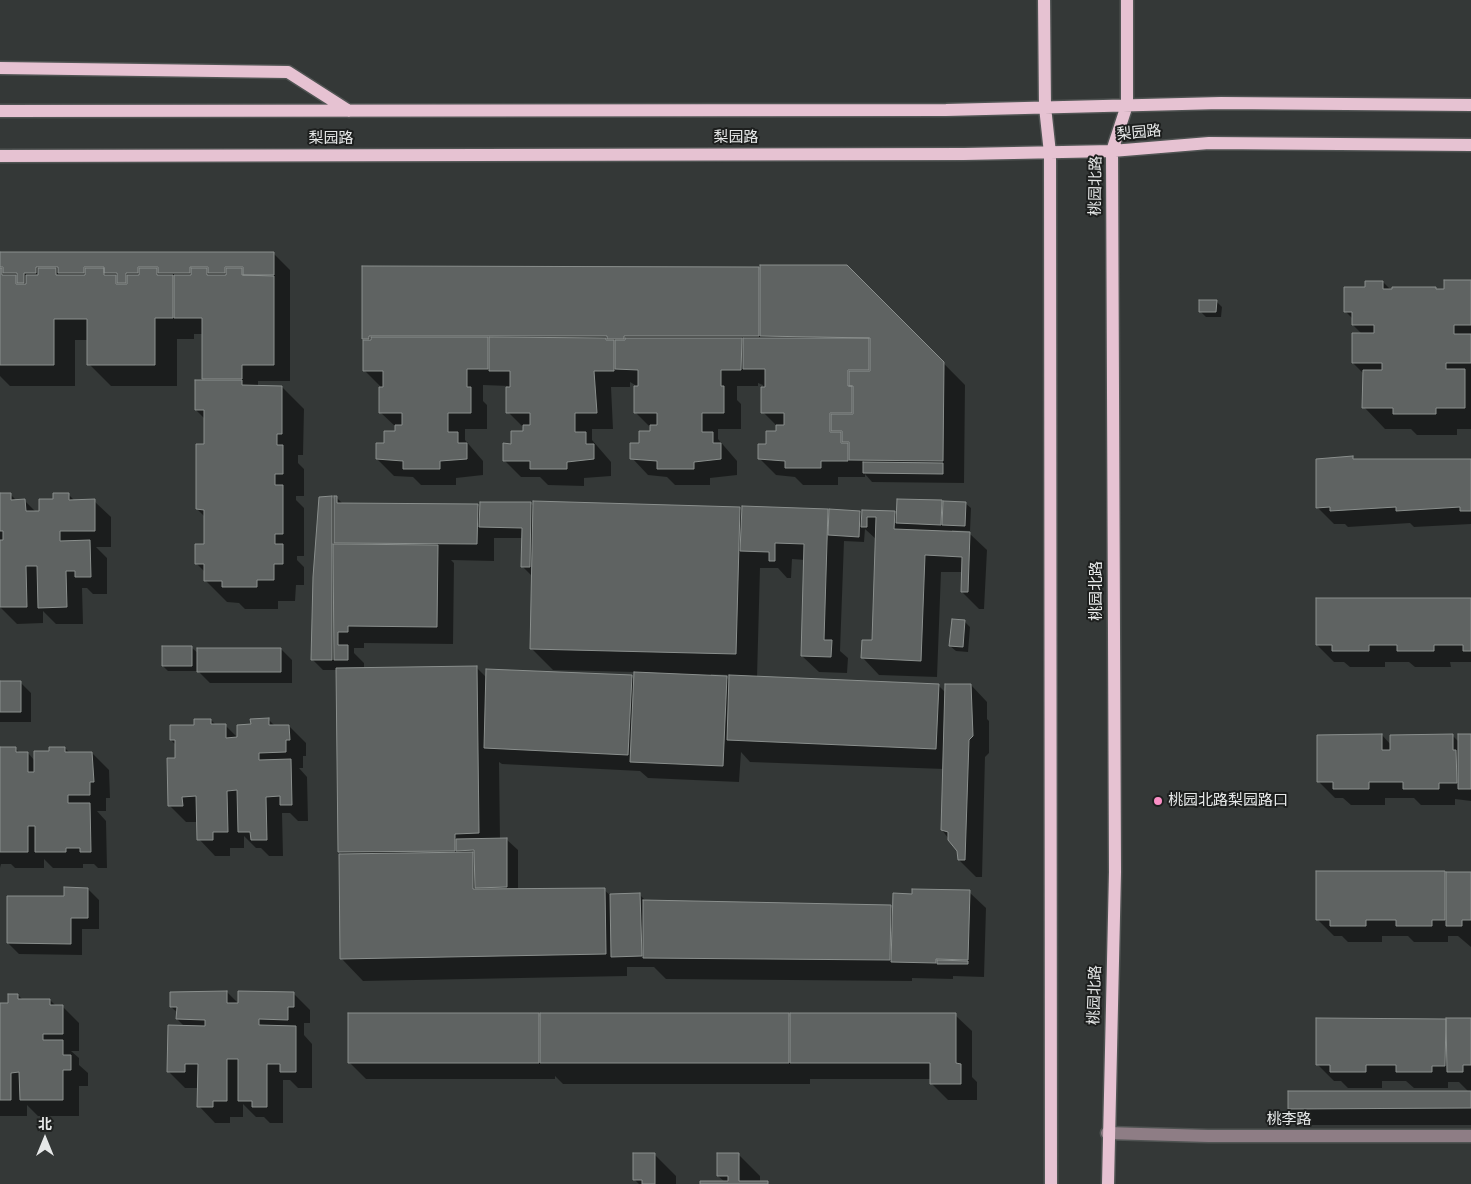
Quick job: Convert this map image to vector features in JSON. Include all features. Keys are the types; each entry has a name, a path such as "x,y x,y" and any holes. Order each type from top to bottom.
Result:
{"main road":[{"path":"1044,0 1045,107 1050,153 1051,1184"},
{"name":"桃园北路","path":"1108,1184 1114,872 1112,151 1127,105 1127,0"},
{"path":"0,68 288,72 349,111"},
{"name":"梨园路","path":"0,111 926,110 1127,105 1471,105"},
{"name":"梨园路","path":"0,156 1050,153 1112,151 1209,143 1471,145"}],"street":[{"name":"桃李路","path":"1108,1133 1208,1136 1471,1136"}],"building":[{"path":"0,252 274,252 274,275 243,275 243,267 225,267 225,273 208,273 208,267 190,267 190,273 158,273 158,267 138,267 138,273 126,273 126,283 117,283 117,273 104,273 104,267 84,267 84,273 58,273 58,267 36,267 36,273 24,273 24,283 17,283 17,273 3,273 3,267 0,267"},
{"path":"760,265 847,265 944,362 943,461 849,460 849,442 842,442 842,431 831,431 831,414 853,414 853,386 849,386 849,371 870,371 870,338 760,336"},
{"path":"362,266 759,267 759,336 624,336 624,339 607,339 607,336 369,336 369,339 362,339"},
{"path":"0,268 2,268 2,275 16,275 16,284 26,284 26,275 38,275 38,268 56,268 56,275 85,275 85,268 104,268 104,275 116,275 116,284 127,284 127,275 139,275 139,268 157,268 157,275 173,275 173,318 155,318 155,365 87,365 87,319 54,319 54,365 0,365"},
{"path":"191,268 207,268 207,275 226,275 226,268 242,268 242,275 274,276 274,365 242,365 242,379 202,379 202,318 174,318 174,275 191,275"},
{"path":"1444,280 1471,280 1471,325 1454,325 1454,334 1471,334 1471,363 1446,363 1446,369 1465,369 1465,408 1436,408 1436,414 1393,414 1393,408 1362,408 1363,370 1382,370 1382,363 1352,363 1352,333 1374,333 1374,325 1352,325 1352,312 1344,312 1344,287 1365,287 1365,281 1383,281 1383,289 1392,289 1392,287 1436,287 1436,289 1444,289"},
{"path":"1199,300 1217,300 1216,312 1199,312"},
{"path":"371,337 488,337 488,369 467,369 467,387 471,387 471,413 448,413 448,432 458,432 458,443 467,443 467,459 440,461 440,469 403,469 403,461 376,459 376,443 384,443 384,431 395,431 395,425 402,425 402,413 379,413 379,387 383,387 383,371 363,371 363,340 371,340"},
{"path":"489,337 606,338 606,340 614,340 614,371 594,371 597,413 575,413 575,432 586,432 586,444 594,444 594,459 567,462 567,469 530,469 530,461 503,461 503,443 511,444 511,431 523,431 523,425 530,425 530,413 506,413 506,387 510,387 510,371 489,371"},
{"path":"625,338 742,338 741,370 721,370 721,386 724,386 724,413 702,413 702,432 713,432 713,443 721,443 721,459 694,462 694,469 657,469 657,461 630,459 630,443 639,443 639,431 650,431 650,425 657,425 657,413 634,413 634,386 638,386 638,370 615,369 615,340 625,340"},
{"path":"743,338 869,338 869,370 848,370 848,386 852,386 852,413 830,413 830,432 841,432 841,443 848,443 848,461 821,461 821,468 785,468 785,461 758,459 758,444 766,444 766,431 776,431 776,425 784,425 784,413 761,413 761,387 765,387 765,369 743,369"},
{"path":"195,380 242,380 242,385 282,386 282,434 277,434 277,445 283,445 283,474 275,474 275,485 283,485 283,534 275,534 275,544 283,544 283,564 274,564 274,580 257,580 257,587 222,587 222,581 204,581 204,564 195,564 195,544 204,544 204,510 196,509 196,444 204,444 204,410 195,410"},
{"path":"1353,456 1353,459 1471,459 1471,511 1460,511 1460,507 1396,511 1396,507 1330,511 1330,507 1316,508 1316,459"},
{"path":"863,462 943,463 943,474 863,473"},
{"path":"0,493 11,493 11,500 25,499 26,511 39,511 39,499 53,499 53,493 69,493 69,500 95,499 95,531 60,531 60,541 90,540 91,577 75,577 75,571 66,571 67,607 38,608 37,566 26,566 27,607 0,607 0,540 3,540 3,531 0,531"},
{"path":"332,496 332,660 311,660 313,577 319,497"},
{"path":"334,496 337,496 337,503 478,504 477,544 334,543"},
{"path":"897,499 942,500 941,525 896,523"},
{"path":"533,501 740,507 736,654 530,649"},
{"path":"943,501 966,502 965,526 942,525"},
{"path":"480,502 531,502 530,567 521,567 522,528 479,527"},
{"path":"742,506 828,509 824,640 832,640 831,657 801,656 804,544 775,543 775,561 769,561 769,552 740,551"},
{"path":"829,509 860,511 859,537 828,535"},
{"path":"862,510 895,511 894,529 970,532 968,592 961,592 962,557 925,555 921,661 861,658 862,640 872,640 876,517 867,517 867,527 861,527"},
{"path":"333,544 438,545 437,627 348,626 348,632 338,632 338,645 348,645 348,660 334,660"},
{"path":"1316,598 1471,598 1471,651 1463,651 1463,645 1434,645 1434,651 1397,651 1397,645 1369,645 1369,651 1332,651 1332,645 1316,645"},
{"path":"952,619 965,620 963,647 949,646"},
{"path":"162,646 192,646 192,666 162,666"},
{"path":"197,648 281,648 281,672 197,672"},
{"path":"477,666 479,833 455,834 455,851 338,852 336,668"},
{"path":"486,669 632,675 628,755 484,748"},
{"path":"634,672 727,676 723,766 630,762"},
{"path":"729,675 939,684 936,749 727,740"},
{"path":"0,681 21,681 21,712 0,712"},
{"path":"945,684 971,684 973,736 969,740 965,860 958,860 957,851 948,840 948,832 941,830"},
{"path":"269,718 269,725 289,725 290,740 286,740 286,752 259,753 259,760 291,759 292,805 280,805 280,796 266,797 267,840 251,840 250,832 238,832 237,790 227,791 228,832 213,832 213,840 197,840 196,796 182,797 183,806 168,806 167,758 175,758 175,740 170,740 170,725 194,725 194,719 211,719 211,724 226,724 226,738 237,737 237,725 251,724 250,719"},
{"path":"1382,734 1382,750 1390,750 1390,735 1453,734 1453,750 1456,750 1457,783 1439,783 1439,789 1403,789 1403,782 1369,782 1369,789 1333,789 1333,782 1317,782 1317,735"},
{"path":"1458,734 1471,734 1471,789 1458,789"},
{"path":"0,747 16,747 16,752 28,752 28,772 34,772 34,751 49,751 49,747 65,747 65,752 92,752 94,782 90,782 90,795 68,795 68,803 90,803 91,852 80,852 80,848 66,848 66,852 35,852 35,826 28,826 28,852 0,852"},
{"path":"507,838 507,887 475,888 474,850 456,851 456,839"},
{"path":"473,852 473,889 605,888 606,954 340,959 339,854"},
{"path":"1316,871 1445,871 1445,920 1432,920 1432,926 1396,926 1396,920 1366,920 1366,926 1330,926 1330,920 1316,920"},
{"path":"1446,872 1471,872 1471,920 1462,920 1462,926 1446,926"},
{"path":"64,887 88,888 88,918 71,918 71,944 7,943 7,896 64,896"},
{"path":"912,889 970,890 968,960 936,959 936,963 891,962 893,893 912,894"},
{"path":"640,893 642,956 611,957 610,894"},
{"path":"643,900 891,905 890,960 643,958"},
{"path":"937,960 968,961 968,964 937,964"},
{"path":"227,991 227,1003 238,1003 238,991 294,992 294,1007 288,1007 288,1020 259,1019 259,1025 296,1026 296,1072 280,1072 280,1064 267,1064 267,1107 252,1107 252,1101 238,1101 238,1059 227,1059 227,1101 213,1101 213,1107 197,1107 198,1064 185,1064 185,1072 167,1072 168,1025 205,1026 205,1020 176,1019 177,1007 170,1007 170,992"},
{"path":"8,994 18,994 18,999 50,999 50,1005 63,1005 63,1034 43,1034 43,1040 63,1040 63,1055 71,1055 71,1070 63,1070 63,1100 20,1100 19,1072 11,1073 11,1100 0,1100 0,1003 8,1003"},
{"path":"348,1013 539,1013 539,1063 348,1063"},
{"path":"540,1013 789,1013 789,1063 540,1063"},
{"path":"790,1013 956,1013 956,1063 961,1064 961,1084 930,1084 930,1063 790,1063"},
{"path":"1316,1018 1446,1019 1445,1066 1432,1066 1432,1072 1396,1072 1396,1065 1366,1065 1366,1072 1330,1072 1330,1065 1316,1065"},
{"path":"1446,1018 1471,1018 1471,1065 1463,1065 1463,1072 1447,1072"},
{"path":"1288,1091 1471,1091 1471,1108 1288,1109"},
{"path":"633,1153 655,1153 655,1184 642,1184 642,1180 633,1180"},
{"path":"717,1153 739,1153 739,1181 768,1181 768,1184 700,1184 700,1181 728,1181 728,1176 717,1176"}],"place":[{"name":"桃园北路梨园路口","path":"1158,801"}]}
